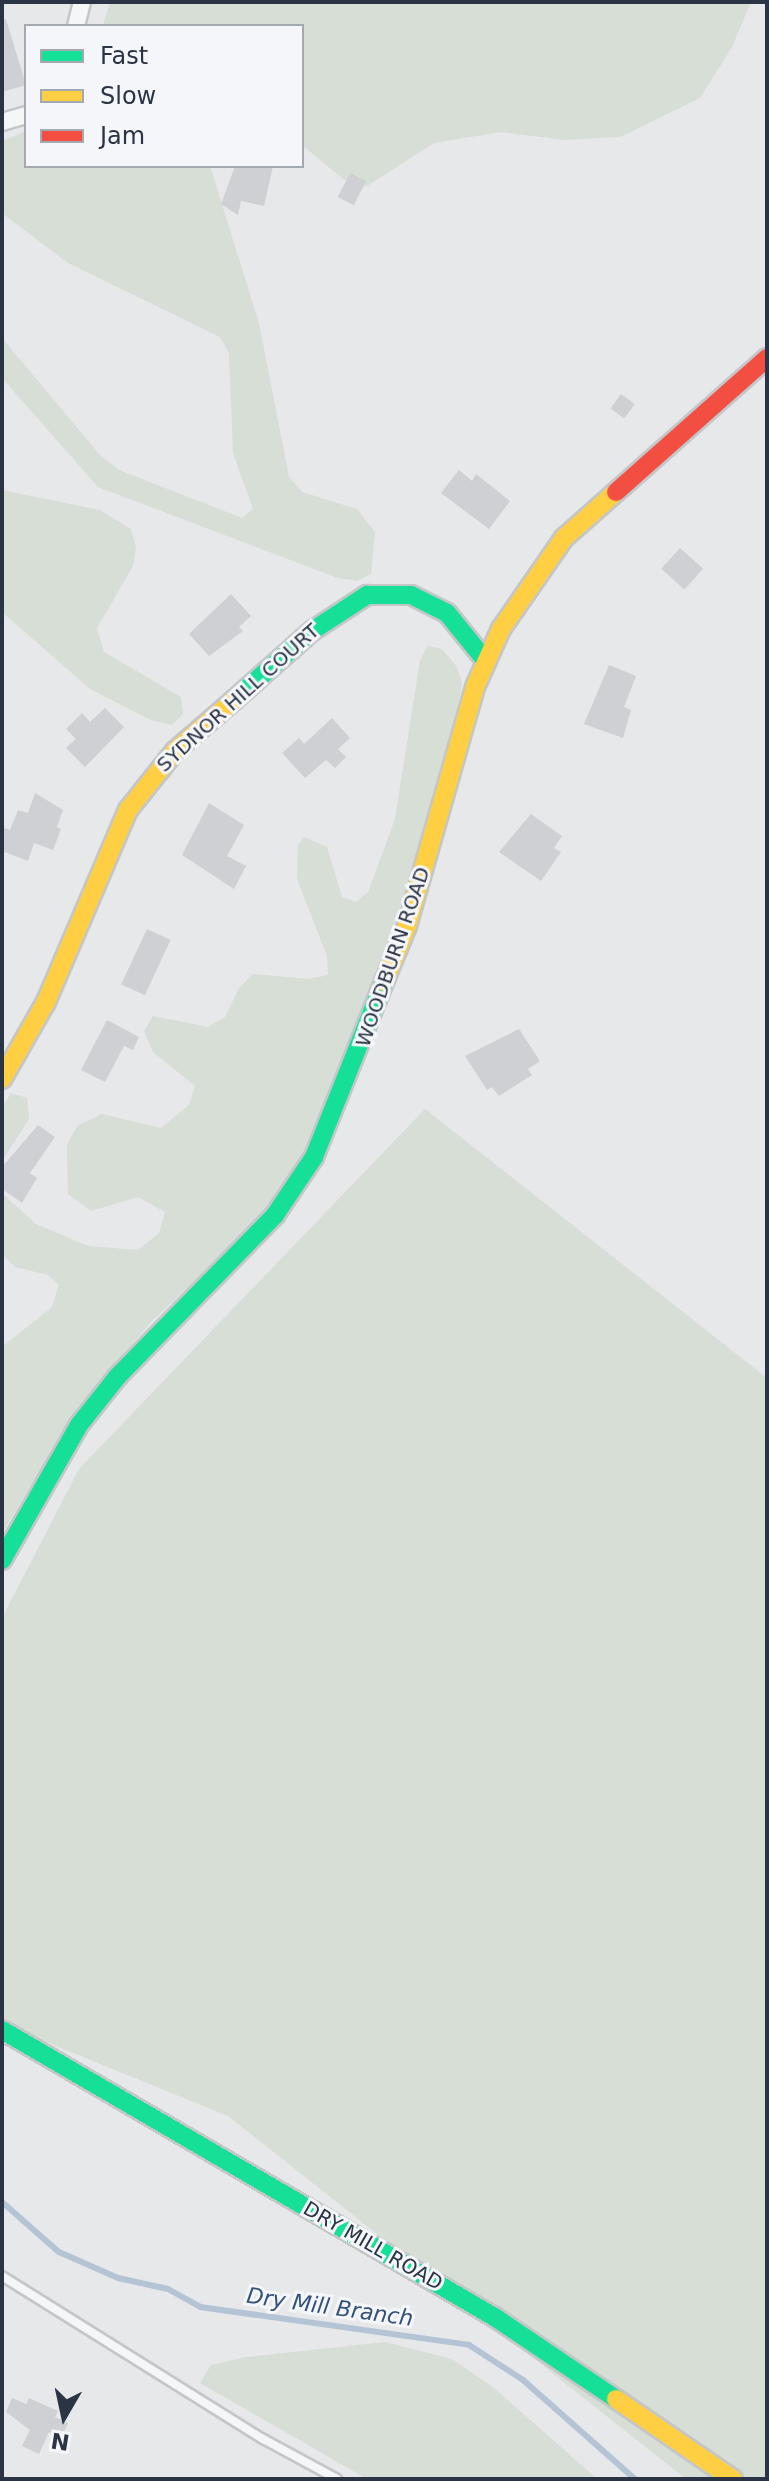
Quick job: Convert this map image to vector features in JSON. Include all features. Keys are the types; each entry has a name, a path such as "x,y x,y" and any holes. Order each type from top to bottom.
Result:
{"street":[{"path":"76,24 82,2"},
{"path":"2,122 24,116"},
{"name":"WOODBURN ROAD","path":"2,1560 79,1425 118,1376 275,1215 314,1157 407,926 485,660 564,538 767,358"},
{"name":"SYDNOR HILL COURT","path":"2,1079 46,1002 116,832 152,775 312,631 367,595 411,595 447,613 485,660"},
{"name":"DRY MILL ROAD","path":"2,2030 496,2318 733,2479"}],"lane":[{"path":"2,2276 263,2439 337,2479"}],"shaded area":[{"path":"110,2 751,2 732,47 700,98 620,137 565,140 501,132 434,143 367,186 343,179 304,147 304,24 104,24"},
{"path":"24,132 24,168 211,168 259,323 289,477 302,492 357,509 375,532 371,574 357,581 338,578 98,487 2,378 2,338 100,455 119,470 242,518 253,509 233,453 229,353 220,337 68,263 2,213 2,141"},
{"path":"2,490 100,510 131,529 136,547 133,566 97,628 104,652 181,697 183,714 172,725 151,720 90,689 2,612"},
{"path":"428,646 442,649 457,667 462,683 454,732 367,1015 307,1155 245,1234 152,1321 77,1408 2,1534 2,1347 52,1307 59,1285 48,1275 15,1267 2,1254 2,1193 36,1224 88,1246 138,1250 159,1233 165,1212 138,1197 91,1211 68,1194 67,1145 77,1126 102,1114 161,1128 189,1105 195,1086 153,1052 144,1031 153,1016 208,1027 225,1017 239,988 253,974 309,979 328,975 327,956 297,879 298,845 304,837 327,847 342,897 356,902 368,892 395,819 420,660"},
{"path":"11,1093 27,1098 29,1119 2,1161 2,1108"},
{"path":"425,1109 767,1378 767,2479 686,2479 228,2116 2,2024 2,1618 79,1469"},
{"path":"385,2342 452,2359 494,2388 597,2479 367,2479 200,2383 211,2365 246,2357"}],"building":[{"path":"6,19 24,86 2,92 2,20"},
{"path":"234,168 273,168 264,206 241,201 238,215 221,204"},
{"path":"350,173 366,181 354,205 338,197"},
{"path":"621,394 635,404 624,419 610,409"},
{"path":"459,470 472,481 476,474 510,501 489,529 441,493"},
{"path":"680,548 703,569 684,590 661,569"},
{"path":"231,594 251,616 239,627 243,631 209,656 189,634"},
{"path":"609,665 636,676 624,707 631,710 623,738 584,724"},
{"path":"105,708 124,727 85,767 66,748 76,739 66,729 82,713 90,722"},
{"path":"332,718 350,738 338,749 346,757 335,768 326,760 305,778 282,753 299,738 304,744"},
{"path":"35,793 63,810 57,827 61,829 53,850 34,843 28,861 2,851 2,827 10,830 18,810 28,813"},
{"path":"209,803 244,825 227,856 246,866 234,889 182,855"},
{"path":"531,814 562,836 554,848 561,852 541,881 499,852"},
{"path":"147,929 171,940 145,995 121,984"},
{"path":"107,1020 139,1037 133,1050 124,1046 105,1082 81,1070"},
{"path":"519,1029 540,1061 528,1069 532,1075 499,1096 492,1087 487,1090 465,1056"},
{"path":"38,1125 55,1137 30,1173 37,1178 22,1203 2,1189 2,1167"},
{"path":"12,2398 26,2404 29,2398 58,2411 55,2417 68,2423 61,2438 49,2432 39,2454 22,2446 30,2430 6,2412"}],"waterway":[{"name":"Dry Mill Branch","path":"2,2202 59,2252 118,2278 168,2289 200,2307 469,2345 523,2380 635,2479"}],"traffic: fast":[{"path":"234,700 312,631 367,595 411,595 447,613 485,660"},
{"path":"2,1560 79,1425 118,1376 275,1215 314,1157 384,982"},
{"path":"2,2030 496,2318 616,2399"}],"traffic: slow":[{"path":"384,982 407,926 475,687 501,629 564,538 616,492"},
{"path":"2,1079 46,1002 128,810 175,751 234,700"},
{"path":"616,2399 733,2479"}],"traffic: jam":[{"path":"616,492 767,358"}]}
